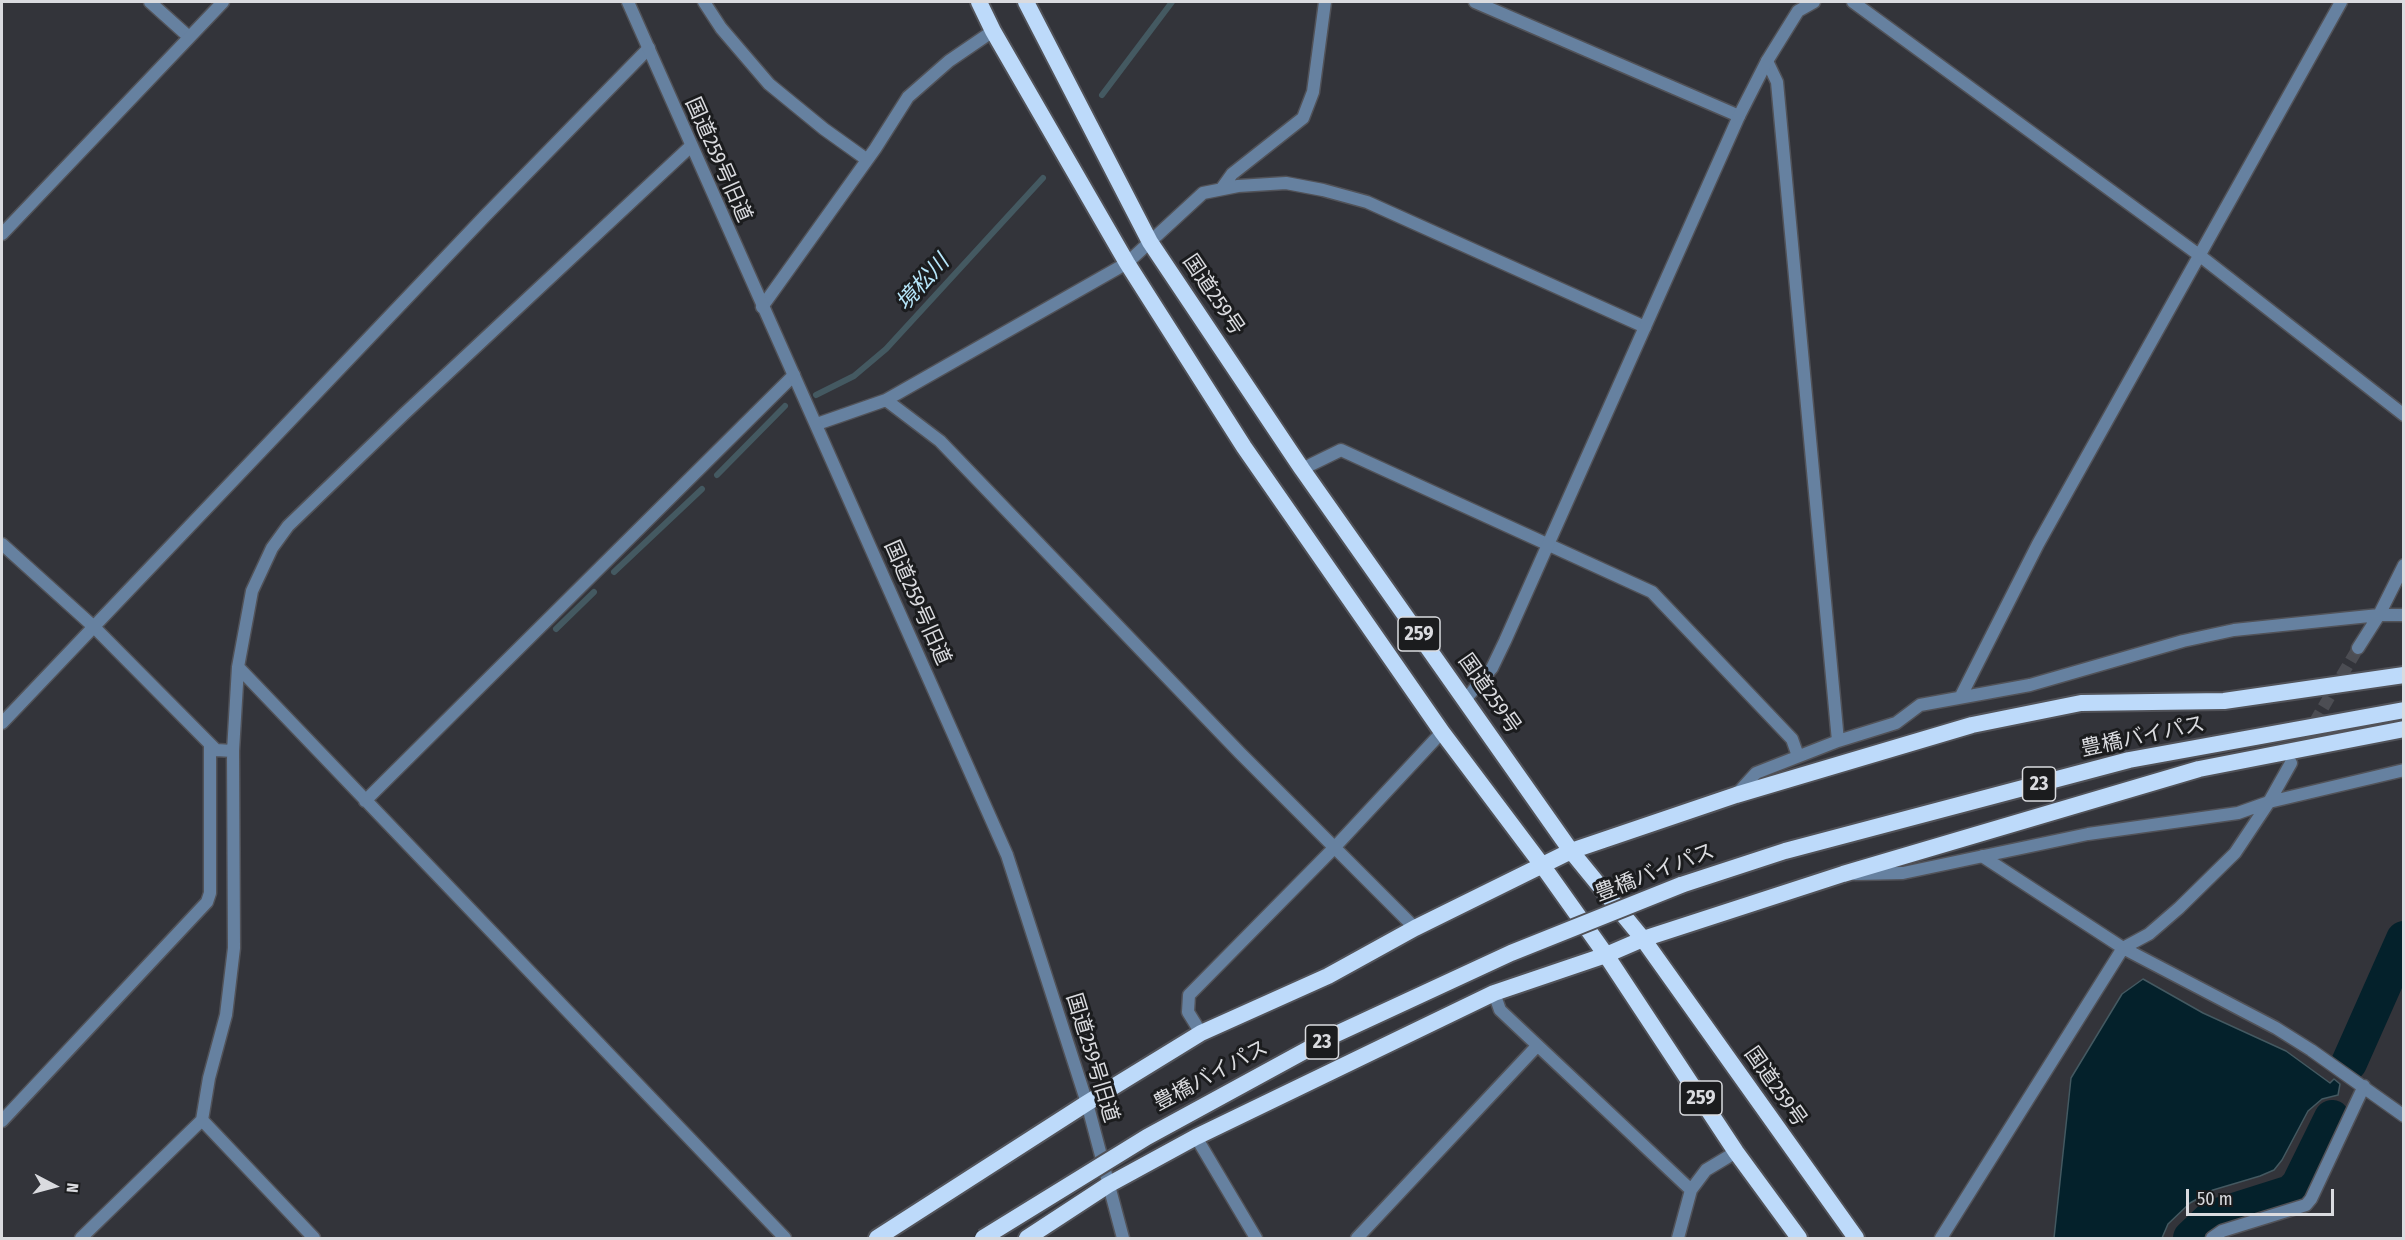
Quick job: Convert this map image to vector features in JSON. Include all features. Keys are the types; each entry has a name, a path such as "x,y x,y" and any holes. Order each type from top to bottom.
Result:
{"highway":[{"name":"259","path":"979,2 993,31 1127,263 1244,447 1442,732 1606,955 1736,1152 1799,1239"},
{"name":"国道259号","path":"1026,2 1150,242 1302,469 1571,850 1643,939 1856,1239"},
{"path":"877,1239 1087,1103 1201,1033 1328,976 1415,928 1571,850 1736,795 1972,725 2081,703 2224,701 2403,675"},
{"name":"豊橋バイパス","path":"983,1239 1147,1137 1334,1035 1511,953 1681,885 1785,851 2129,760 2403,710"},
{"name":"23","path":"1027,1239 1108,1185 1196,1137 1494,993 1606,955 1643,939 1843,874 2199,769 2403,729"}],"street":[{"path":"150,2 189,37"},
{"path":"2,234 223,2"},
{"name":"国道259号旧道","path":"628,2 1007,855 1087,1103 1123,1239"},
{"path":"704,2 721,28 769,84 824,129 866,159"},
{"path":"1222,188 1232,174 1303,118 1313,92 1325,2"},
{"path":"1475,2 1739,116"},
{"path":"1465,700 1492,668 1739,116 1767,60 1798,6 1814,2"},
{"path":"1853,2 2199,255 2403,415"},
{"path":"1961,696 2038,544 2341,2"},
{"path":"762,307 908,96 949,61 993,31"},
{"path":"2,723 649,48"},
{"path":"1767,60 1777,82 1838,741"},
{"path":"81,1239 202,1120 209,1078 226,1015 234,948 233,751 238,668 252,591 272,548 288,526 691,146"},
{"path":"817,424 886,400 1127,263 1203,193 1222,188 1286,183 1323,189 1367,202 1645,327"},
{"path":"365,801 794,375"},
{"path":"886,400 940,441 1240,753 1415,928"},
{"path":"1302,469 1341,450 1653,592 1792,739 1798,756"},
{"path":"2,544 94,627 216,750 233,751"},
{"path":"2358,648 2379,615 2403,565"},
{"path":"1736,795 1755,773 1838,741 1896,723 1920,705 2030,685 2183,641 2234,630 2379,615 2403,615"},
{"path":"238,668 785,1239"},
{"path":"1201,1033 1188,1012 1189,995 1334,848 1442,732"},
{"path":"2,1121 207,902 210,893 210,744"},
{"path":"1941,1239 2122,948 2148,934 2179,908 2235,853 2269,802 2291,763"},
{"path":"1843,874 1903,873 2088,834 2238,813 2269,802 2403,770"},
{"path":"1982,856 2122,948 2276,1028 2364,1086 2403,1116"},
{"path":"1494,993 1500,1010 1691,1190"},
{"path":"1357,1239 1537,1046"},
{"path":"2212,1239 2222,1231 2306,1205 2311,1199 2364,1086"},
{"path":"202,1120 314,1239"},
{"path":"1196,1137 1257,1239"},
{"path":"1678,1239 1691,1190 1706,1170 1736,1152"}],"water":[{"path":"2143,979 2203,1013 2286,1051 2330,1083 2334,1079 2340,1084 2338,1095 2322,1099 2308,1111 2282,1160 2274,1170 2213,1190 2190,1203 2168,1224 2162,1238 2054,1238 2071,1078 2122,994"}],"waterway":[{"name":"境松川","path":"1102,95 1172,2"},
{"name":"境松川","path":"816,395 854,376 886,349 1043,178"},
{"name":"境松川","path":"717,475 785,406"},
{"name":"境松川","path":"614,572 702,489"},
{"name":"境松川","path":"556,629 594,592"},
{"path":"2349,1063 2404,939"},
{"path":"2191,1238 2212,1218 2291,1193 2299,1185 2332,1118"}],"tunnel":[{"path":"2296,754 2358,648"}]}
